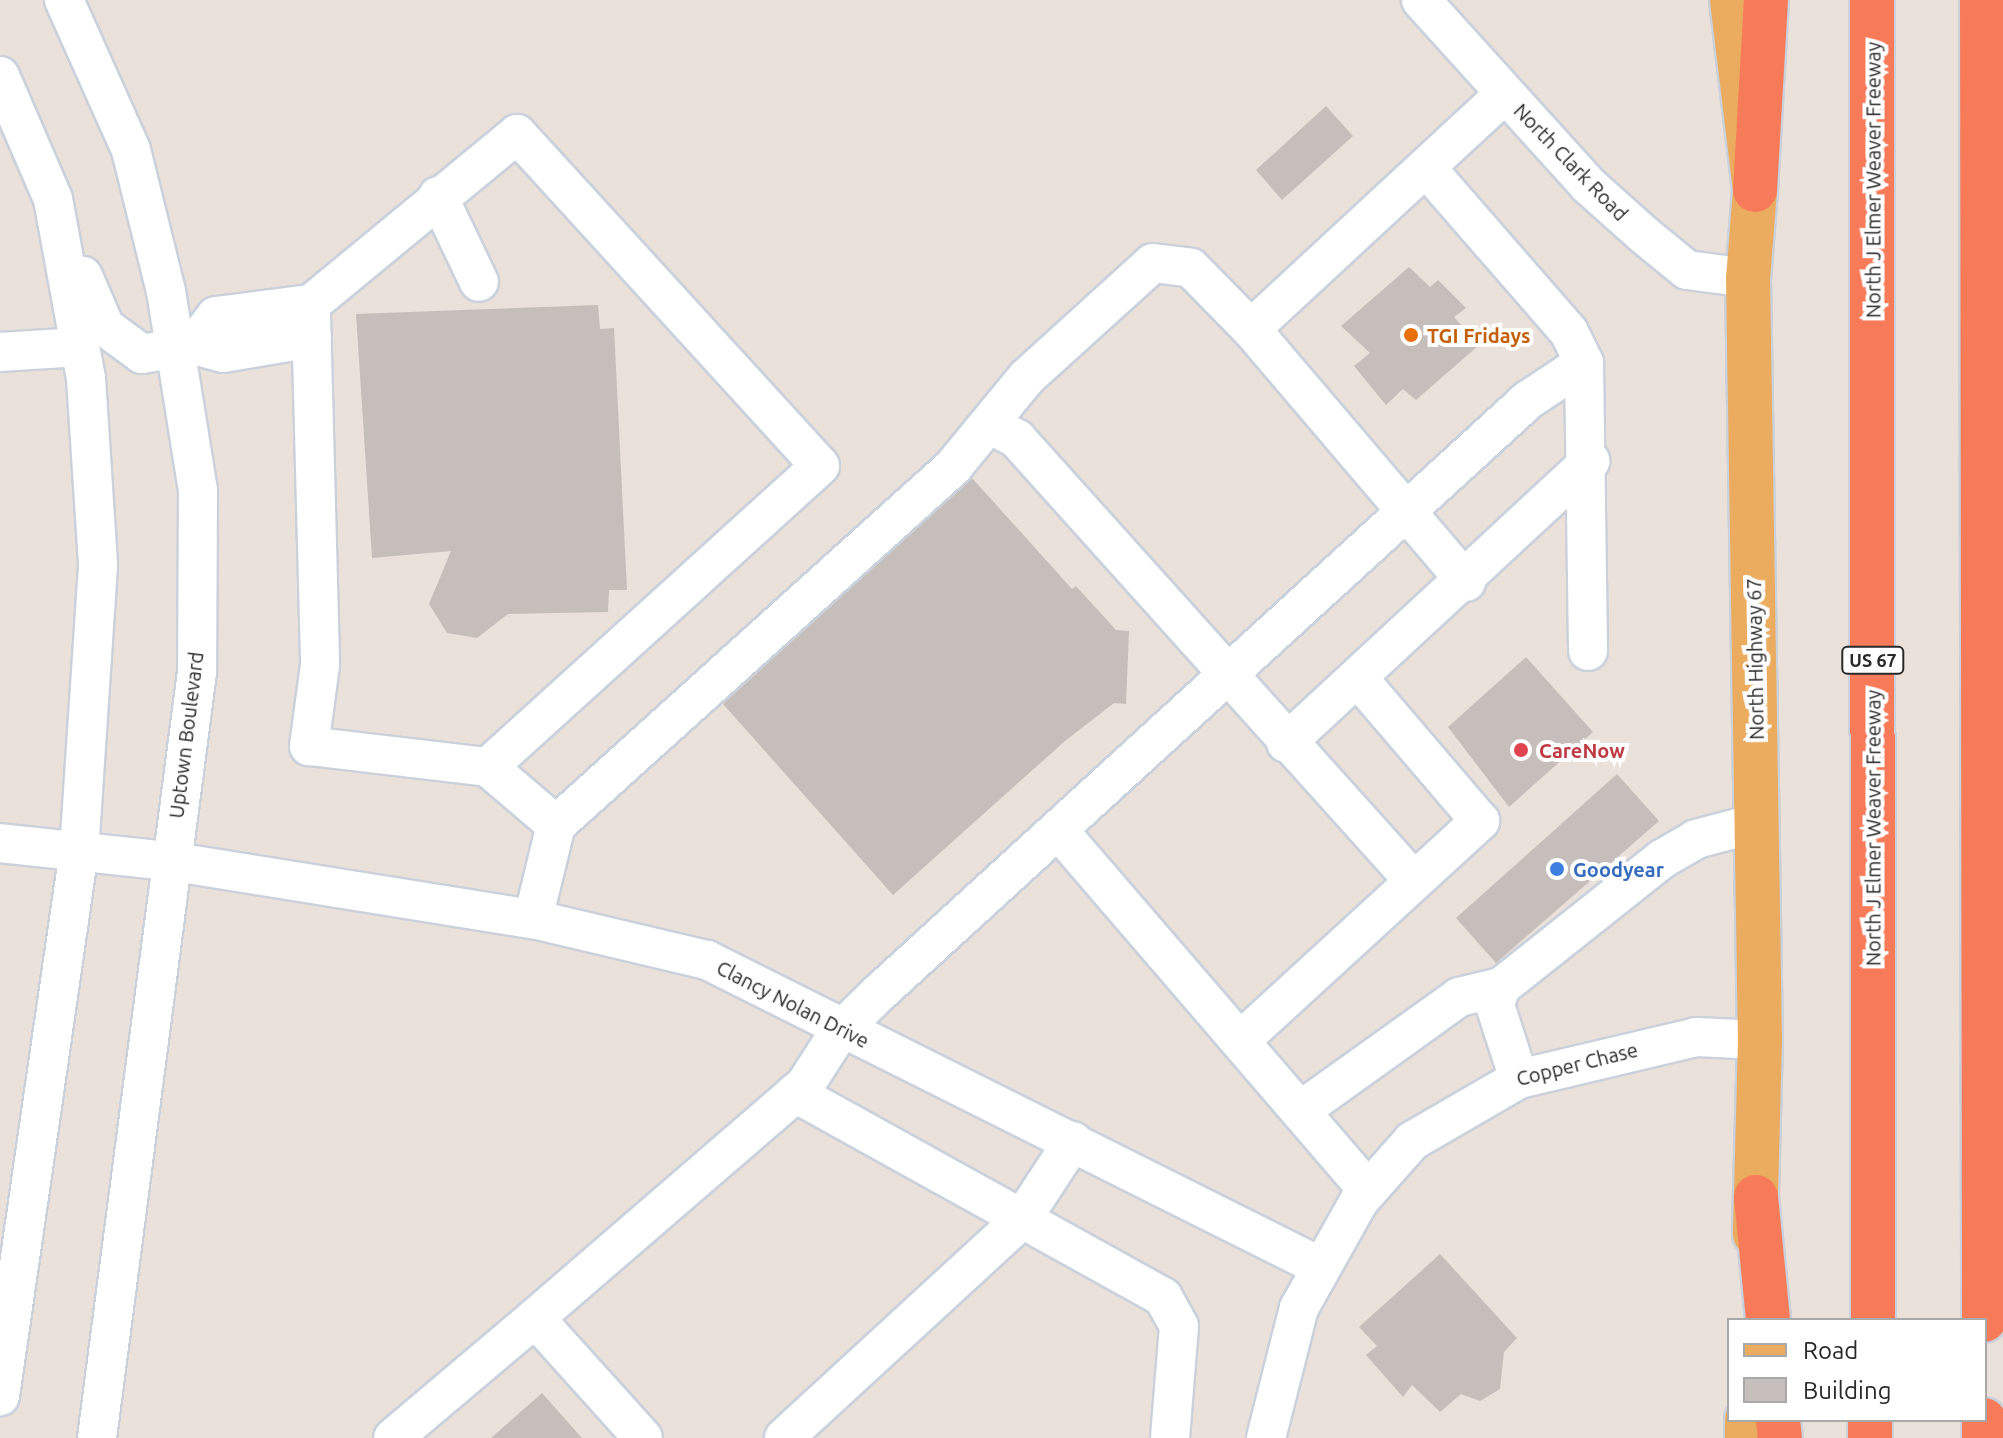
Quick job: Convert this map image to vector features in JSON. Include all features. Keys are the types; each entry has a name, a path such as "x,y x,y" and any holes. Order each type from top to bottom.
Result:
{"highway":[{"path":"1755,190 1766,0"},
{"name":"North J Elmer Weaver Freeway","path":"1872,0 1873,1318"},
{"path":"1982,0 1984,1318"},
{"path":"1756,1197 1768,1318"}],"main road":[{"name":"North Highway 67","path":"1732,0 1755,190 1748,278 1760,1040 1751,1318"}],"street":[{"name":"Uptown Boulevard","path":"64,0 131,150 185,348 198,490 197,672 169,861 97,1438"},
{"name":"North Clark Road","path":"1421,0 1587,184 1687,270 1748,278"},
{"path":"0,76 105,327 142,354 185,348 216,316 311,321"},
{"path":"1251,329 1429,171 1505,94"},
{"path":"488,767 820,466 517,134 438,196 311,321 320,665 309,746 488,767 556,825"},
{"path":"1429,171 1569,332 1584,363 1590,461 1588,651"},
{"path":"438,196 479,282"},
{"path":"0,1396 79,851 98,566 80,347 53,199"},
{"path":"533,919 556,825 953,467 1026,378 1153,263 1191,268 1251,329 1466,582"},
{"path":"0,352 80,347"},
{"path":"393,1438 795,1093 839,1032 1528,400 1584,363"},
{"path":"989,424 1017,439 1286,743 1414,881"},
{"path":"1286,743 1466,582 1590,461"},
{"path":"1240,1041 1480,821 1358,678"},
{"path":"1300,1111 1459,997 1501,987 1662,859 1696,839 1757,823"},
{"path":"1059,831 1368,1190"},
{"name":"Clancy Nolan Drive","path":"0,843 169,861 533,919 707,960 839,1032 1073,1141 1321,1267"},
{"path":"1501,987 1495,1005 1519,1079"},
{"name":"Copper Chase","path":"1266,1438 1299,1308 1368,1190 1412,1141 1519,1079 1696,1037 1760,1040"},
{"path":"795,1093 1022,1219 1175,1311 1170,1438"},
{"path":"784,1438 1022,1219 1073,1141"},
{"path":"535,1318 643,1438"}],"building":[{"path":"1326,106 1353,136 1282,200 1256,170"},
{"name":"TGI Fridays","path":"1409,267 1430,287 1438,280 1466,308 1454,317 1479,345 1416,400 1403,389 1386,405 1354,366 1370,353 1341,326"},
{"path":"598,305 600,329 614,328 627,590 609,590 608,612 508,614 477,638 447,633 429,604 451,551 372,558 356,314"},
{"path":"972,478 1072,589 1076,586 1116,630 1129,631 1126,704 1114,703 1065,741 893,895 723,704"},
{"name":"CareNow","path":"1526,657 1593,732 1509,807 1448,727"},
{"name":"Goodyear","path":"1617,774 1659,821 1496,963 1456,918"},
{"path":"1440,1254 1517,1338 1504,1352 1500,1389 1480,1401 1461,1394 1440,1412 1412,1385 1403,1397 1366,1355 1377,1346 1359,1327"},
{"path":"542,1393 582,1438 491,1438"}],"place":[{"name":"TGI Fridays","path":"1411,335"},
{"name":"CareNow","path":"1521,750"},
{"name":"Goodyear","path":"1557,869"}]}
